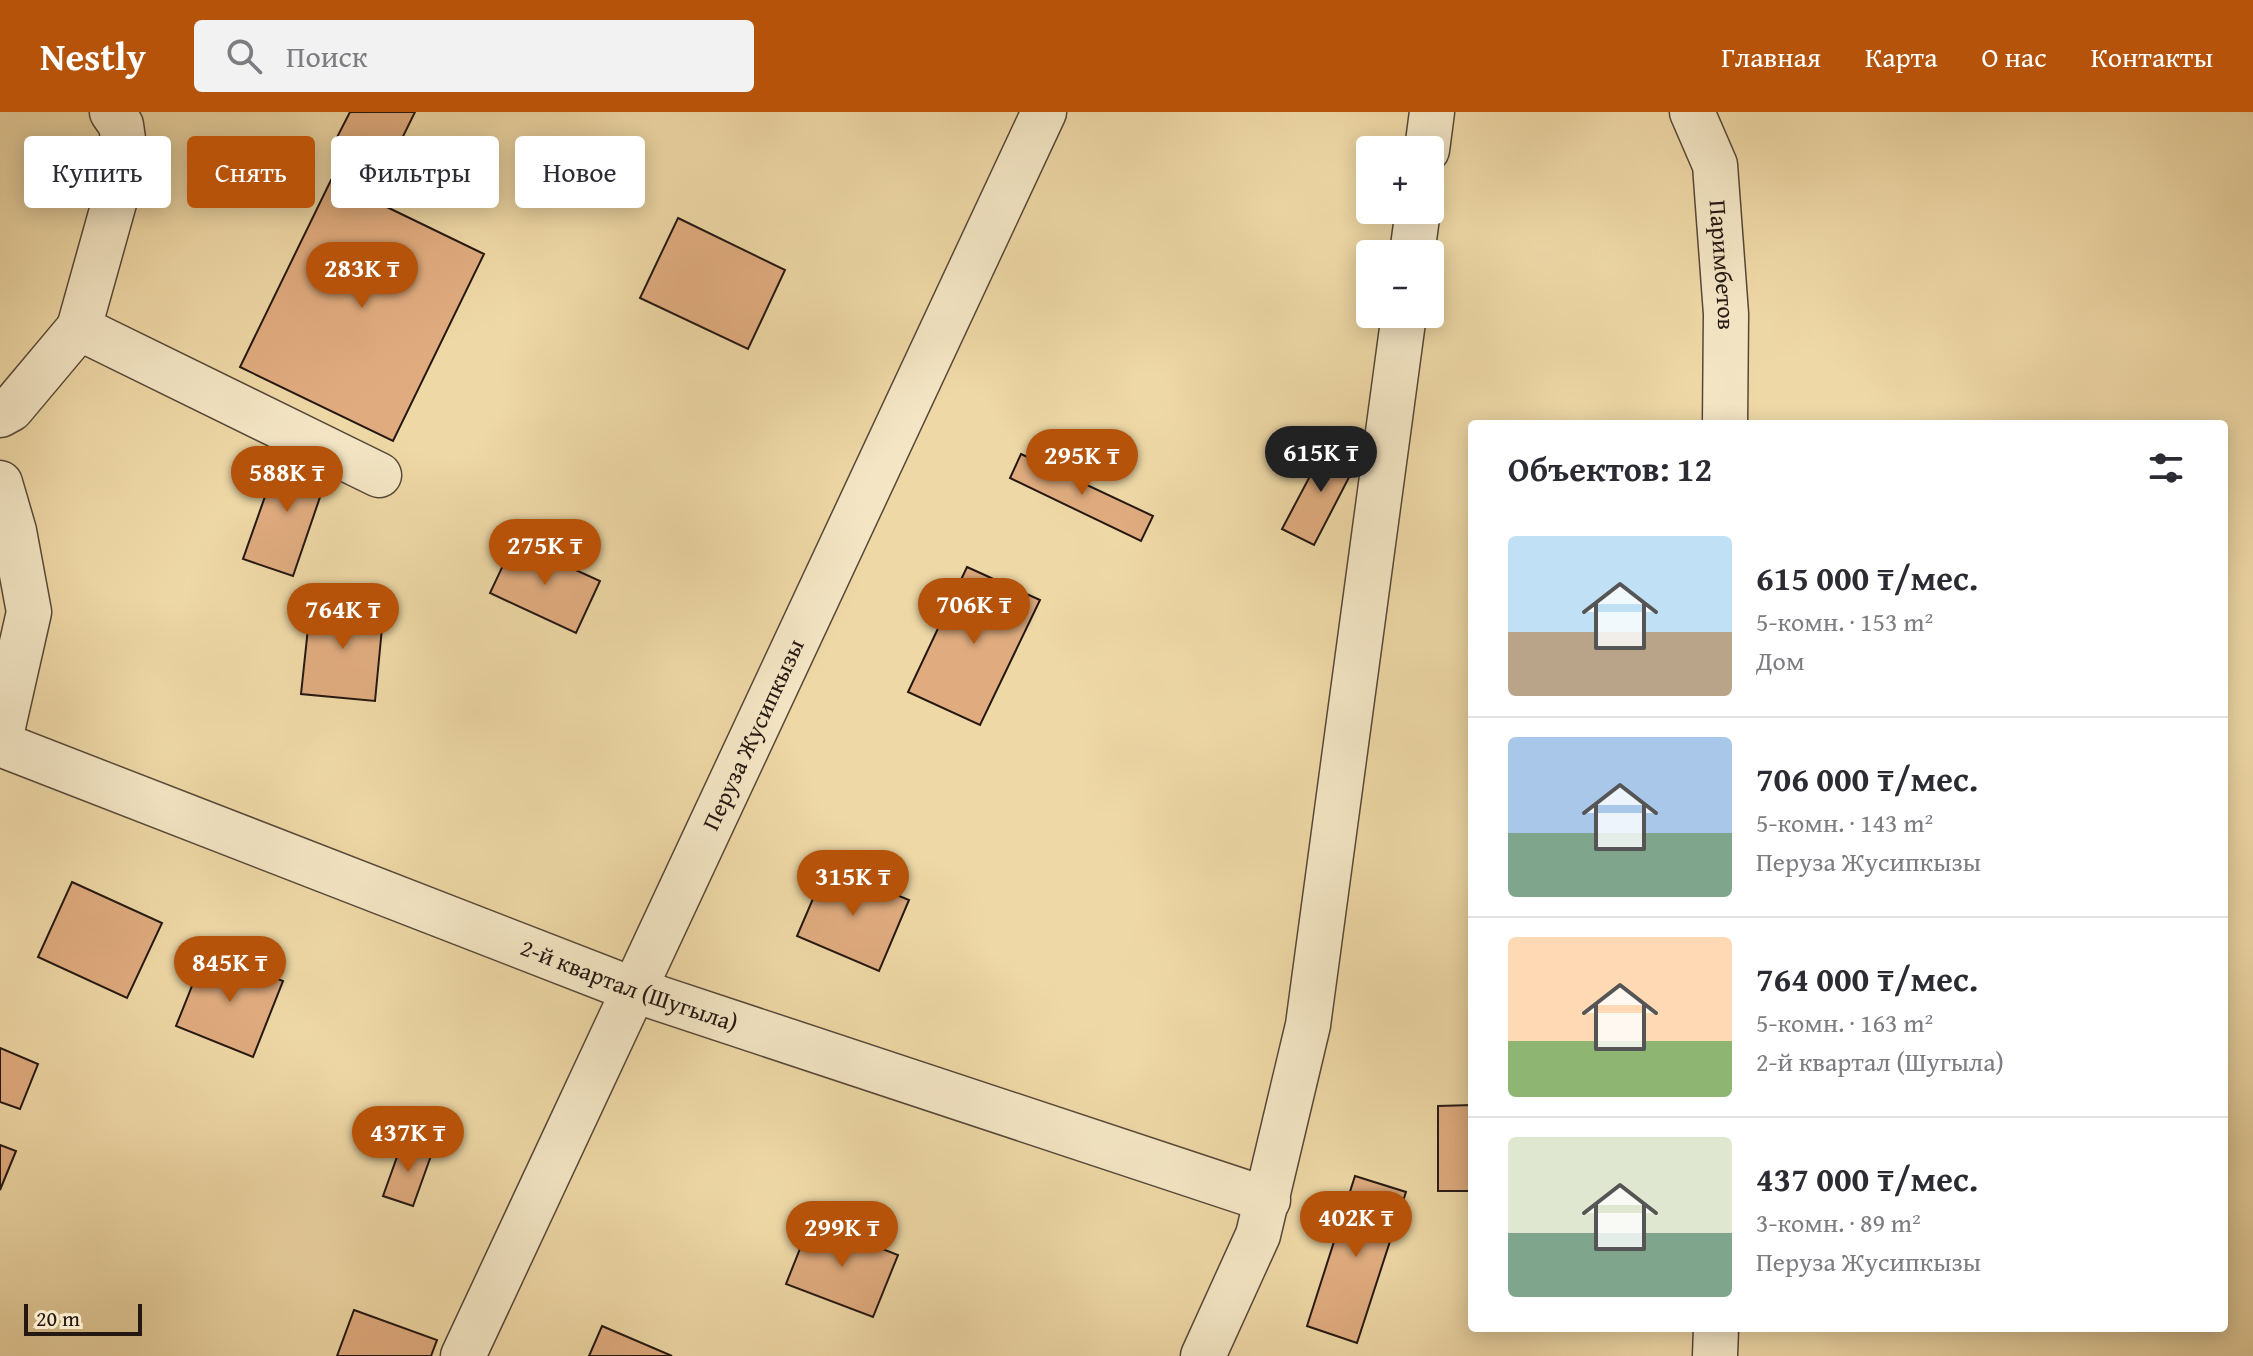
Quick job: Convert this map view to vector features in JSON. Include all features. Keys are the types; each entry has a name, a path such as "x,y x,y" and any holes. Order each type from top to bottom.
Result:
{"street":[{"path":"0,415 11,409 79,328 126,160 121,125 112,112"},
{"name":"Перуза Жусипкызы","path":"463,1356 1044,112"},
{"path":"1429,136 1432,112"},
{"name":"Паримбетов","path":"1692,112 1715,165 1726,314 1725,420"},
{"path":"79,328 379,475"},
{"path":"1203,1356 1258,1235 1308,1025 1402,328"},
{"path":"0,483 14,531 29,612 0,742"},
{"name":"2-й квартал (Шугыла)","path":"0,742 634,990 1268,1200"},
{"path":"1715,1356 1716,1332"}],"building":[{"path":"350,112 415,112 403,136 338,136"},
{"path":"331,180 331,208 389,208 484,254 393,441 240,367"},
{"path":"678,218 785,270 748,349 640,298"},
{"path":"1328,442 1359,458 1314,545 1282,529"},
{"path":"281,451 330,468 293,576 243,559"},
{"path":"1021,454 1153,516 1141,541 1010,478"},
{"path":"514,542 600,581 576,633 490,593"},
{"path":"967,567 1040,600 980,725 908,692"},
{"path":"311,600 384,607 375,701 301,694"},
{"path":"827,866 909,900 879,971 797,936"},
{"path":"72,882 162,923 127,998 38,957"},
{"path":"206,951 283,981 253,1057 176,1026"},
{"path":"0,1048 38,1064 20,1109 0,1102"},
{"path":"1468,1105 1468,1191 1438,1191 1438,1106"},
{"path":"402,1143 432,1153 413,1206 383,1196"},
{"path":"0,1145 16,1151 0,1190"},
{"path":"1355,1176 1406,1192 1357,1343 1307,1326"},
{"path":"811,1221 898,1255 873,1317 786,1284"},
{"path":"354,1310 437,1340 431,1356 337,1356"},
{"path":"602,1326 672,1356 589,1356"}]}
